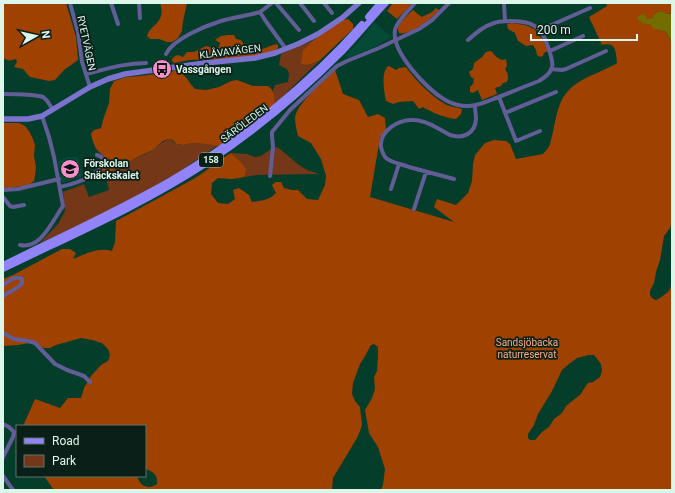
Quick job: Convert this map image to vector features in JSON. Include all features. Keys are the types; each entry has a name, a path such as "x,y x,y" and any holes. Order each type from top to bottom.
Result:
{"main road":[{"name":"SÄRÖLEDEN","path":"3,264 93,221 156,188 189,169 235,138 307,79 357,29 380,3"},
{"name":"SÄRÖLEDEN","path":"3,269 154,194 199,168 230,147 281,108 306,86 347,47 386,3"}],"street":[{"name":"RYETVÄGEN","path":"70,3 78,32 80,55 90,87"},
{"path":"111,3 118,24"},
{"path":"139,3 140,18"},
{"path":"166,54 170,47 175,43 193,33 221,21 260,12 272,3"},
{"path":"276,3 299,30"},
{"path":"300,3 314,22"},
{"path":"324,3 332,13"},
{"name":"KLÅVAVÄGEN","path":"3,119 28,119 42,116 90,87 108,79 133,72 255,58 286,49 311,38 329,27 359,3"},
{"path":"415,3 399,21 395,28 396,40 399,48 413,71 424,83 449,102 458,105 475,106 539,81 548,74 551,69 552,62 550,51 540,30 530,24 505,21 493,23 484,27 468,40"},
{"path":"270,176 273,147 272,132 281,120 296,105 337,66 424,26 449,3"},
{"path":"504,3 505,21"},
{"path":"540,30 590,8"},
{"path":"260,12 286,49"},
{"path":"550,51 583,36"},
{"path":"551,69 566,69 606,51"},
{"path":"86,74 123,65 146,63"},
{"path":"505,112 556,92"},
{"path":"3,94 37,96 46,100 53,110"},
{"path":"499,97 516,141 540,131"},
{"path":"454,179 399,164 386,157 382,151 382,138 391,127 402,121 411,120 416,120 433,126 455,137 464,136 469,134 474,129 476,119 475,106"},
{"path":"20,245 31,244 39,240 47,231 63,206 59,179 49,137 42,116"},
{"path":"60,187 86,178 102,165 103,162 101,157 96,155"},
{"path":"391,189 399,164"},
{"path":"414,209 426,172"},
{"path":"3,190 18,189 59,179"},
{"path":"3,197 10,206 14,207 24,205"},
{"path":"3,285 17,277 22,279 20,287 7,293 3,297"},
{"path":"3,333 14,339 35,343 56,364 86,377 90,382"},
{"path":"3,424 14,432 3,457"},
{"path":"3,476 13,490"}],"shaded area":[{"path":"662,11 667,14 672,13 672,44 666,32 654,29 650,24 643,23 637,18 644,14 647,19 652,19 653,15"},
{"path":"374,22 391,37 376,46 351,57 345,56 362,38"},
{"name":"Förskolan Snäckskalet","path":"68,157 78,157 83,176 63,183 61,182 58,161"}],"green space":[{"path":"3,3 66,3 76,37 78,60 64,70 55,80 49,81 30,77 23,69 14,67 17,62 16,59 6,60 3,58"},
{"path":"160,3 187,3 182,31 178,38 172,42 159,39 150,39 147,36 162,12"},
{"path":"393,3 412,3 397,19 387,11"},
{"name":"Sandsjöbacka naturreservat","path":"606,3 672,3 672,13 667,14 662,11 653,15 652,19 639,20 666,32 672,44 672,222 670,228 664,236 660,260 650,295 656,300 660,298 668,292 672,284 672,490 381,490 385,469 378,447 369,433 365,410 375,389 374,377 377,371 378,347 374,344 371,345 360,364 353,383 352,394 360,407 362,425 357,438 333,478 332,490 54,490 45,477 137,477 142,485 150,487 157,484 157,478 154,474 146,469 146,425 23,425 35,399 60,408 68,398 81,398 84,388 91,376 101,365 108,361 110,355 108,349 102,343 81,338 50,348 43,348 36,342 3,346 3,279 62,249 70,249 76,253 73,259 97,250 112,251 115,242 116,221 195,178 231,153 246,169 245,176 235,179 218,178 212,183 211,194 218,203 228,204 235,199 233,190 239,188 249,195 252,202 268,199 276,193 272,185 276,182 281,182 284,188 298,190 307,199 318,200 325,185 326,176 321,159 311,143 298,136 295,118 305,99 335,70 343,94 359,100 368,117 378,114 385,118 386,130 380,138 370,197 454,222 434,207 437,199 456,205 468,193 472,181 475,155 485,143 494,140 506,141 510,144 516,159 543,154 550,144 558,109 568,91 578,82 617,63 613,46 607,44 602,45 589,17 607,6","holes":["589,355 594,355 601,364 602,371 600,377 593,382 588,383 581,394 566,406 562,413 554,419 549,427 535,440 530,440 528,438 528,434 562,370 577,358"]},
{"path":"436,8 439,10 420,26 409,32 399,33 399,25 413,10 422,17 432,12"},
{"path":"348,19 353,24 353,29 319,61 308,65 301,64 303,50 312,41 343,20"},
{"path":"512,23 525,25 535,29 537,35 542,38 548,51 540,57 537,55 533,45 526,46 518,41 515,33 508,29 507,24"},
{"path":"234,35 236,39 241,40 247,50 258,50 276,44 278,45 278,48 273,52 251,56 189,60 174,63 172,61 175,56 178,55 183,57 187,52 194,52 206,46 214,48 219,47 220,43 215,40 221,36"},
{"path":"312,41 303,50 308,65 319,61 274,105 273,90 275,85 288,82 289,74 287,69 279,65 281,54"},
{"path":"491,51 499,59 506,59 507,66 505,69 508,78 507,82 495,88 497,94 482,100 478,90 473,93 470,92 470,87 473,84 474,79 471,77 469,72 473,69 474,63 486,52"},
{"path":"389,66 396,70 406,67 409,72 436,98 447,105 462,109 461,114 456,119 439,115 423,107 419,109 413,101 393,104 386,101 384,74 385,70"},
{"path":"177,69 195,89 206,90 237,80 253,86 268,86 274,94 274,105 222,145 217,146 191,143 183,145 177,144 173,140 168,139 163,141 153,150 112,171 99,175 105,158 97,150 91,133 94,130 101,128 109,103 110,89 114,81 127,77 171,72"},
{"path":"3,123 19,123 25,126 33,139 35,145 34,156 36,167 34,181 29,185 3,189"},
{"path":"168,139 180,145 194,143 217,146 173,176 103,215 40,243 58,224 65,211 63,192 84,184 89,197 109,190 105,173 150,152"},
{"path":"276,147 299,165 318,174 256,175 240,178 245,176 241,162 231,153 247,154 255,157 261,156"}],"place":[{"name":"Vassgången","path":"162,69"},
{"name":"Förskolan Snäckskalet","path":"70,169"}]}
